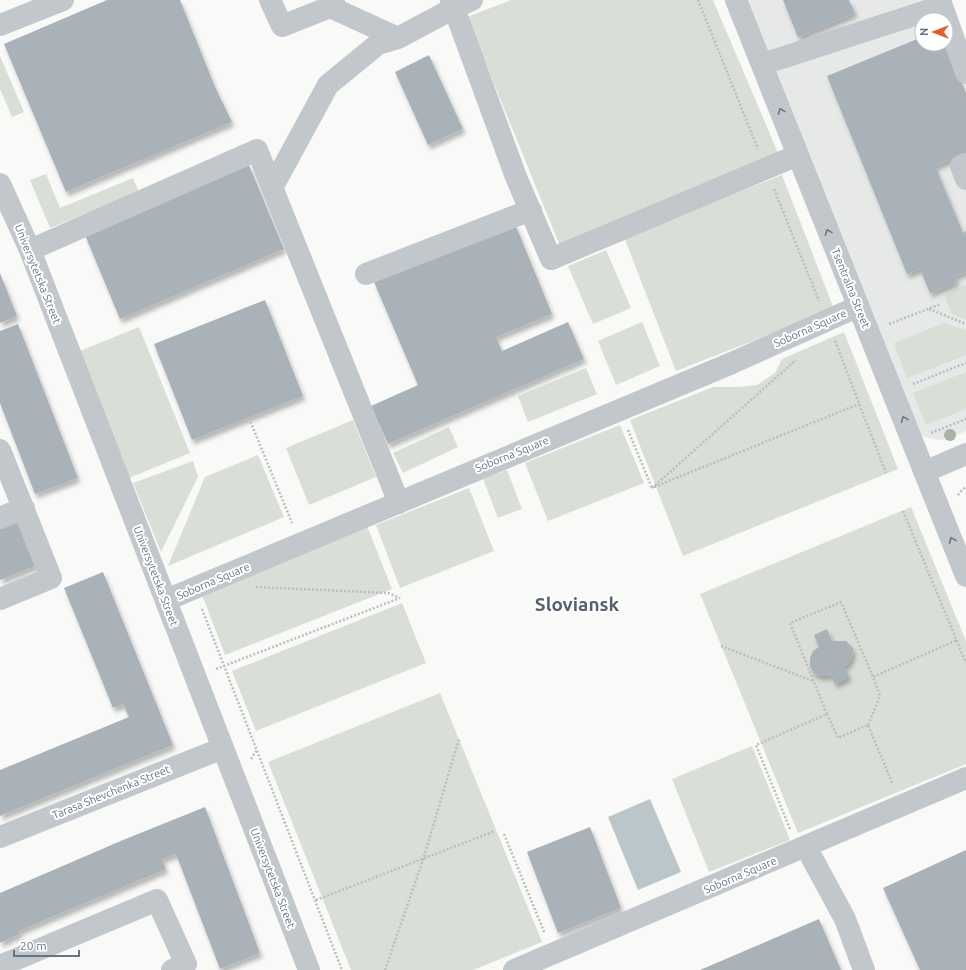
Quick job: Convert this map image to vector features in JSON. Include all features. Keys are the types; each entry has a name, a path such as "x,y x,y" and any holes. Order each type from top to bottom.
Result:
{"street":[{"path":"0,26 63,0"},
{"path":"270,0 282,26 332,4 398,38"},
{"name":"Tsentralna Street","path":"736,0 763,64 798,156 966,576"},
{"path":"272,188 328,85 378,44 398,38 459,3 513,169 551,259 798,156"},
{"path":"763,64 942,6 966,73"},
{"path":"30,250 257,150 399,502"},
{"path":"966,164 961,166 966,179"},
{"name":"Universytetska Street","path":"0,184 30,250 309,970"},
{"path":"366,274 531,210"},
{"name":"Soborna Square","path":"166,600 620,410 858,307"},
{"path":"0,450 51,578 0,599"},
{"path":"924,472 966,454"},
{"path":"0,518 24,508"},
{"name":"Tarasa Shevchenka Street","path":"0,837 223,748"},
{"name":"Soborna Square","path":"514,970 553,955 966,778"},
{"path":"803,848 845,919 864,970"},
{"path":"0,966 157,900 182,968"}],"path":[{"path":"888,325 941,304"},
{"path":"928,308 966,324"},
{"path":"827,321 886,473"},
{"path":"652,488 800,356"},
{"path":"911,385 966,362"},
{"path":"652,488 859,404"},
{"path":"620,410 652,488"},
{"path":"249,418 300,544"},
{"path":"926,432 938,431 966,419"},
{"path":"903,511 966,663"},
{"path":"196,677 400,598 388,593 250,587"},
{"path":"194,588 342,970"},
{"path":"841,602 873,677 880,696 868,725 838,738 790,623 841,602"},
{"path":"873,677 957,640"},
{"path":"721,646 814,681"},
{"path":"803,848 756,745 827,714"},
{"path":"868,725 895,789"},
{"path":"386,970 423,860 459,739"},
{"path":"316,900 495,831"},
{"path":"504,834 553,955"}],"shaded area":[{"path":"511,0 713,0 778,153 560,246 467,17"},
{"path":"745,0 929,0 934,12 914,12 914,52 949,52 966,93 966,431 947,439 939,440 919,434"},
{"path":"0,56 24,112 12,117 0,89"},
{"path":"46,174 60,208 133,178 139,192 50,228 30,180"},
{"path":"782,175 834,309 676,371 624,237"},
{"path":"606,250 631,308 593,324 568,266"},
{"path":"966,285 966,320 952,314 944,295"},
{"path":"642,322 660,366 616,385 598,341"},
{"path":"944,323 966,330 966,355 907,378 894,343"},
{"path":"139,327 190,453 129,478 80,351"},
{"path":"844,332 898,469 683,556 630,420 713,387 757,385 775,373 782,359"},
{"path":"586,368 597,394 528,422 518,396"},
{"path":"966,372 966,409 926,425 913,393"},
{"path":"353,420 376,477 309,505 286,448"},
{"path":"620,425 644,483 548,521 525,463"},
{"path":"449,427 458,447 403,473 393,453"},
{"path":"258,455 284,517 168,566 205,477"},
{"path":"193,461 198,477 161,552 133,483"},
{"path":"507,470 522,509 498,518 483,479"},
{"path":"469,488 494,551 400,588 376,525"},
{"path":"911,507 966,641 966,764 798,833 700,594"},
{"path":"367,526 392,589 225,655 201,592"},
{"path":"402,603 426,663 256,731 232,671"},
{"path":"440,693 542,942 473,970 351,970 268,762"},
{"path":"752,746 790,840 709,872 672,779"},
{"path":"650,799 681,872 638,890 608,817"}],"building":[{"path":"107,0 180,0 215,87 232,122 66,192 4,44"},
{"path":"783,0 849,0 855,13 798,37"},
{"path":"914,40 914,52 949,52 966,93 966,153 935,166 963,233 966,231 966,272 955,276 957,282 930,293 920,269 907,274 827,76"},
{"path":"429,55 463,129 428,145 395,72"},
{"path":"249,165 284,249 120,319 85,235"},
{"path":"515,224 552,314 496,337 502,351 568,322 584,359 388,444 371,406 418,385 374,282"},
{"path":"0,273 17,316 0,323"},
{"path":"265,300 303,396 192,440 154,344"},
{"path":"18,324 78,478 35,494 0,403 0,331"},
{"path":"21,518 40,564 0,580 0,527"},
{"path":"103,572 173,745 0,816 0,770 129,717 123,704 113,708 64,588"},
{"path":"827,629 832,641 846,641 853,648 852,657 849,663 844,666 849,677 835,684 831,675 822,676 814,674 810,666 810,658 813,651 819,647 814,635"},
{"path":"205,807 260,953 220,969 176,854 162,859 166,869 19,931 20,934 0,943 0,893 123,840"},
{"path":"590,827 621,908 558,933 527,852"},
{"path":"966,850 966,970 920,970 883,888"},
{"path":"819,919 841,970 700,970"}],"district":[{"name":"Sloviansk","path":"577,604"}]}
